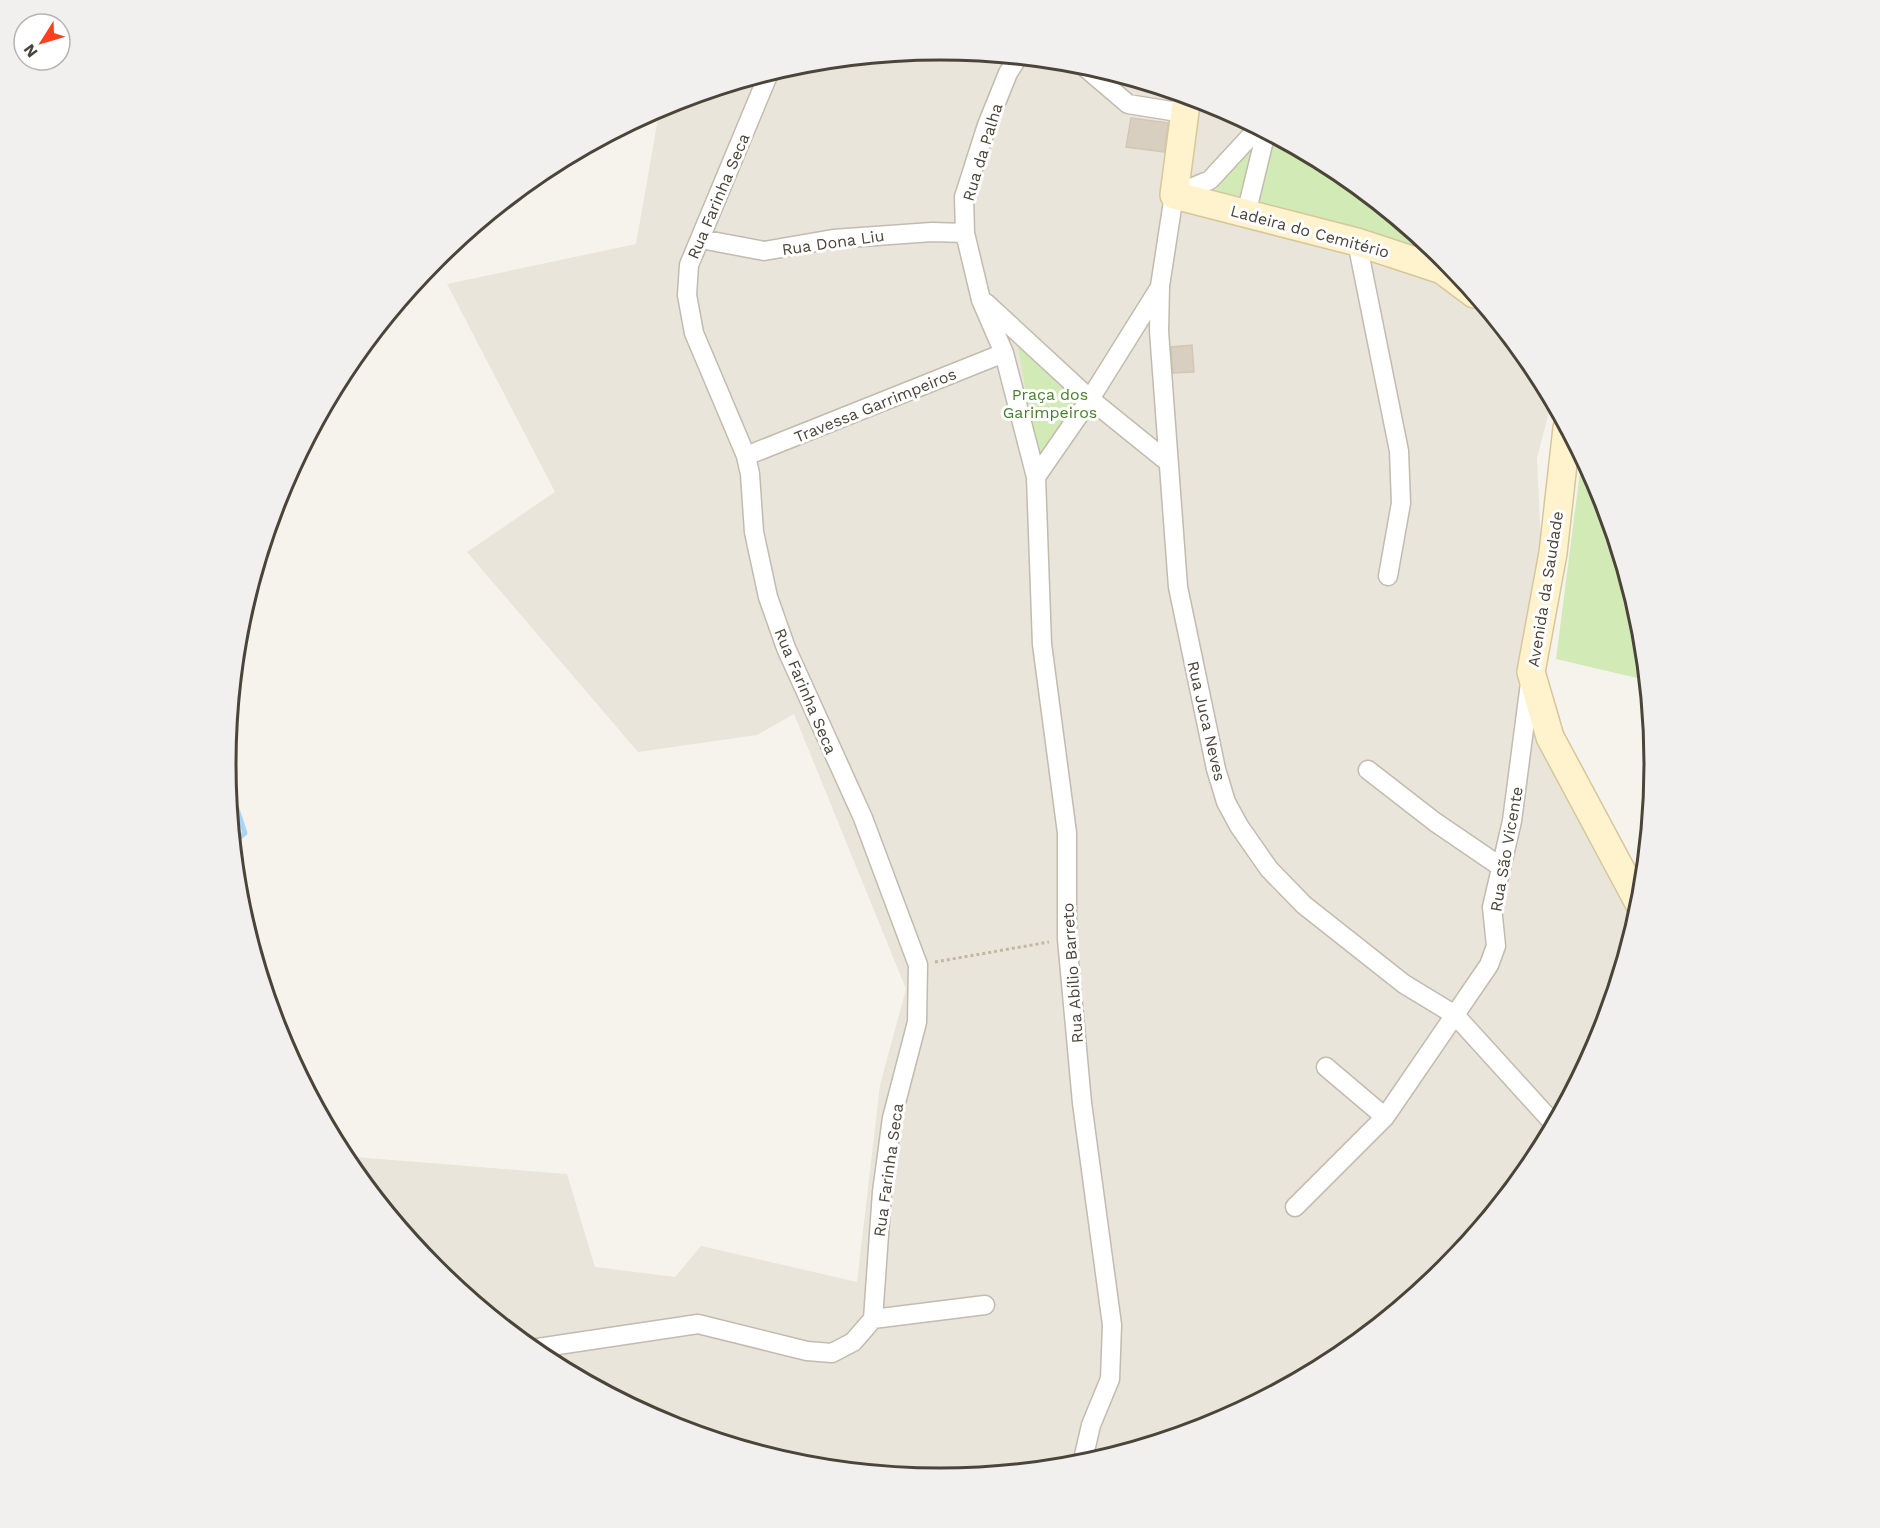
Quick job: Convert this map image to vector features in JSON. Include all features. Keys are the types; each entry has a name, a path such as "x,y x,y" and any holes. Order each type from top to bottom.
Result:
{"street":[{"name":"Rua da Palha","path":"1004,353 981,300 965,233 964,197 987,125 1013,64"},
{"path":"1098,79 1128,104 1184,104"},
{"name":"Rua Farinha Seca","path":"765,82 689,265 687,295 694,333 717,382 746,456 750,474 754,532 768,597 786,648 863,818 918,965 917,1022 892,1118 883,1182 873,1319"},
{"path":"1174,195 1186,105"},
{"path":"1174,195 1210,180 1253,134"},
{"path":"1246,214 1264,140"},
{"name":"Ladeira do Cemitério","path":"1174,195 1357,242 1441,270"},
{"name":"Rua Juca Neves","path":"1174,195 1160,286 1159,352 1167,462 1178,587 1216,769 1227,802 1239,826 1269,868 1304,904 1386,970 1455,1016 1549,1118"},
{"name":"Rua Dona Liu","path":"701,239 764,251 833,239 932,231 965,233"},
{"path":"1357,242 1399,451 1401,503 1388,576"},
{"path":"1036,477 1090,399 1160,286"},
{"path":"981,300 1090,399 1167,462"},
{"name":"Travessa Garrimpeiros","path":"746,456 1004,353"},
{"name":"Rua Abílio Barreto","path":"1004,353 1036,477 1042,644 1067,833 1067,939 1082,1103 1112,1325 1110,1379 1091,1425 1085,1452"},
{"name":"Avenida da Saudade","path":"1565,442 1553,553 1531,672 1550,737 1632,889"},
{"name":"Rua São Vicente","path":"1295,1207 1384,1117 1489,965 1496,946 1492,907 1520,772 1531,672"},
{"path":"1368,770 1435,822 1501,867"},
{"path":"1326,1067 1384,1117"},
{"path":"545,1346 698,1323 807,1351 832,1353 854,1342 873,1319 985,1305"}],"path":[{"path":"918,965 1067,939"}],"shaded area":[{"path":"940,60 986,62 1032,66 1077,74 1166,97 1209,114 1292,154 1369,205 1438,266 1469,300 1499,335 1549,411 1537,458 1547,677 1575,766 1633,886 1620,946 1607,990 1571,1075 1550,1116 1499,1193 1438,1262 1404,1293 1369,1323 1292,1374 1209,1414 1166,1431 1122,1444 1032,1462 940,1468 894,1466 848,1462 758,1444 714,1431 629,1395 588,1374 511,1323 442,1262 381,1193 356,1157 567,1174 595,1267 675,1277 701,1246 857,1282 880,1085 906,989 794,714 757,735 638,752 467,552 555,492 447,284 636,244 658,120 714,97 803,74 848,66 894,62"}],"green space":[{"path":"1259,137 1242,196 1224,195 1215,191"},
{"path":"1273,145 1292,154 1369,205 1417,246 1254,202"},
{"name":"Praça dos Garimpeiros","path":"1018,347 1080,401 1038,461"},
{"path":"1580,473 1607,538 1620,582 1639,678 1556,659"}],"building":[{"path":"1131,118 1168,123 1164,152 1126,147"},
{"path":"1192,345 1194,372 1173,373 1171,347"}],"waterway":[{"path":"238,813 245,833 240,837"}]}
